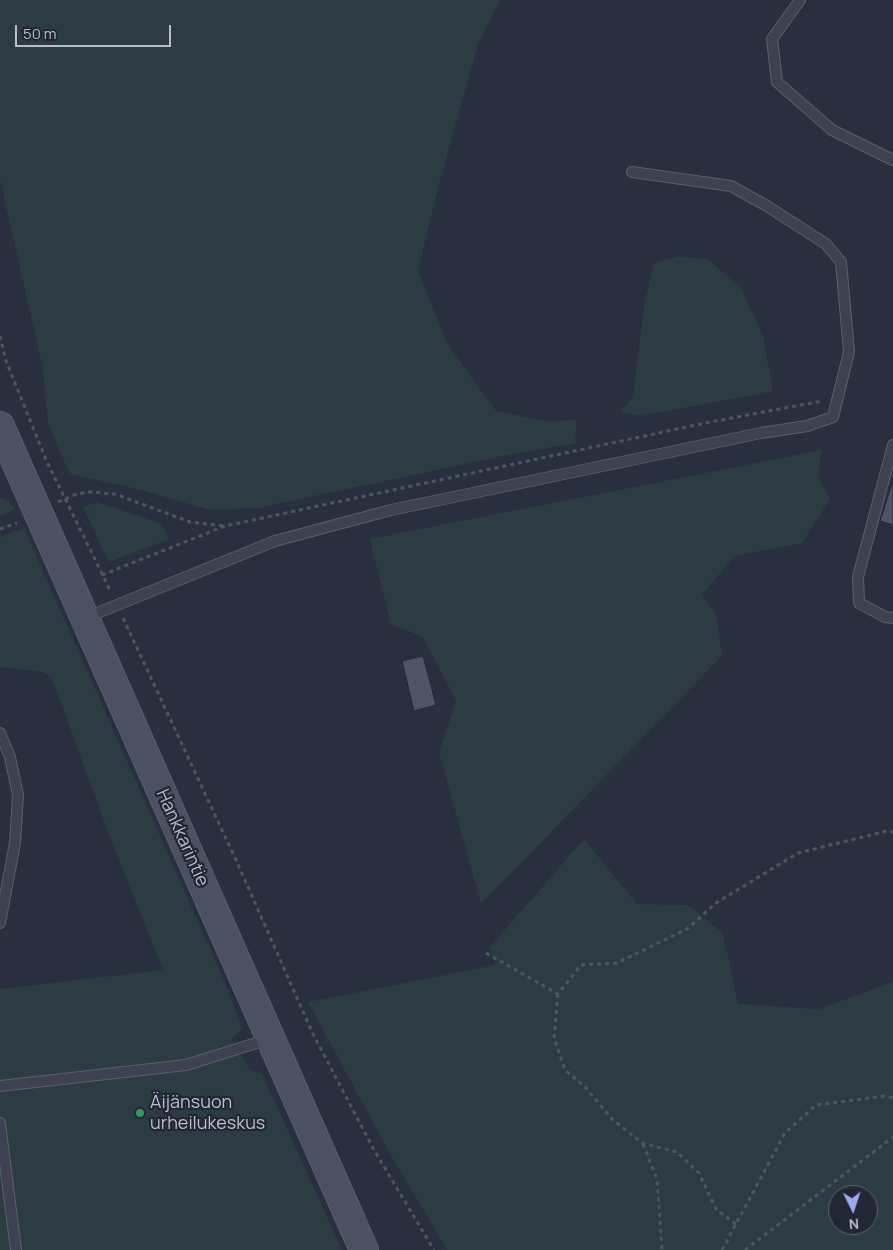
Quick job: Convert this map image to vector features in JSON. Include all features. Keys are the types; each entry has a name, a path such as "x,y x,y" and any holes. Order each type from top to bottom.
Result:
{"main road":[{"name":"Hankkarintie","path":"0,426 364,1250"}],"lane":[{"path":"800,0 772,39 777,82 832,130 893,160"},
{"path":"84,618 283,539 392,510 752,435 807,426 833,417 849,352 840,262 826,244 767,206 731,186 632,172"},
{"path":"893,445 858,577 859,603 886,617 893,618"},
{"path":"0,733 10,757 18,795 15,843 0,923"},
{"path":"0,1086 186,1065 271,1038"},
{"path":"0,1123 16,1250"}],"path":[{"path":"0,336 6,361 64,498 117,606 236,860 313,1034 374,1150 434,1250"},
{"path":"64,498 89,492 114,494 190,522 225,526"},
{"path":"737,1225 716,1209 699,1174 677,1152 642,1143 612,1119 586,1088 565,1070 554,1038 558,994 581,965 617,963 687,929 716,903 798,853 887,831 893,832"},
{"path":"486,953 558,994"},
{"path":"722,1250 785,1134 816,1105 885,1096 893,1098"},
{"path":"745,1250 893,1137"},
{"path":"642,1143 657,1179 662,1250"}],"shaded area":[{"path":"0,0 500,0 478,44 440,181 418,270 448,345 496,411 550,422 577,419 575,443 503,456 258,508 210,510 141,490 70,474 48,424 43,369 0,180"},
{"path":"680,256 709,260 741,288 763,336 773,391 642,416 620,412 633,397 644,306 654,263"},
{"path":"822,450 818,477 830,499 802,543 735,556 702,594 717,617 722,656 481,904 439,752 456,701 423,637 391,624 370,539"},
{"path":"0,497 8,501 15,510 0,516"},
{"path":"97,502 160,523 170,539 109,562 83,507"},
{"name":"Äijänsuon urheilukeskus","path":"24,528 226,985 242,1029 231,1039 250,1070 262,1074 342,1250 0,1250 0,989 163,970 109,835 52,678 43,672 0,667 0,537"},
{"path":"584,839 637,904 687,905 723,933 738,1004 819,1009 893,982 893,1250 447,1250 390,1154 308,1002 496,965 489,948"}],"building":[{"path":"893,481 893,525 880,521"},
{"path":"423,656 436,705 414,711 402,661"}],"place":[{"name":"Äijänsuon urheilukeskus","path":"140,1113"}]}
